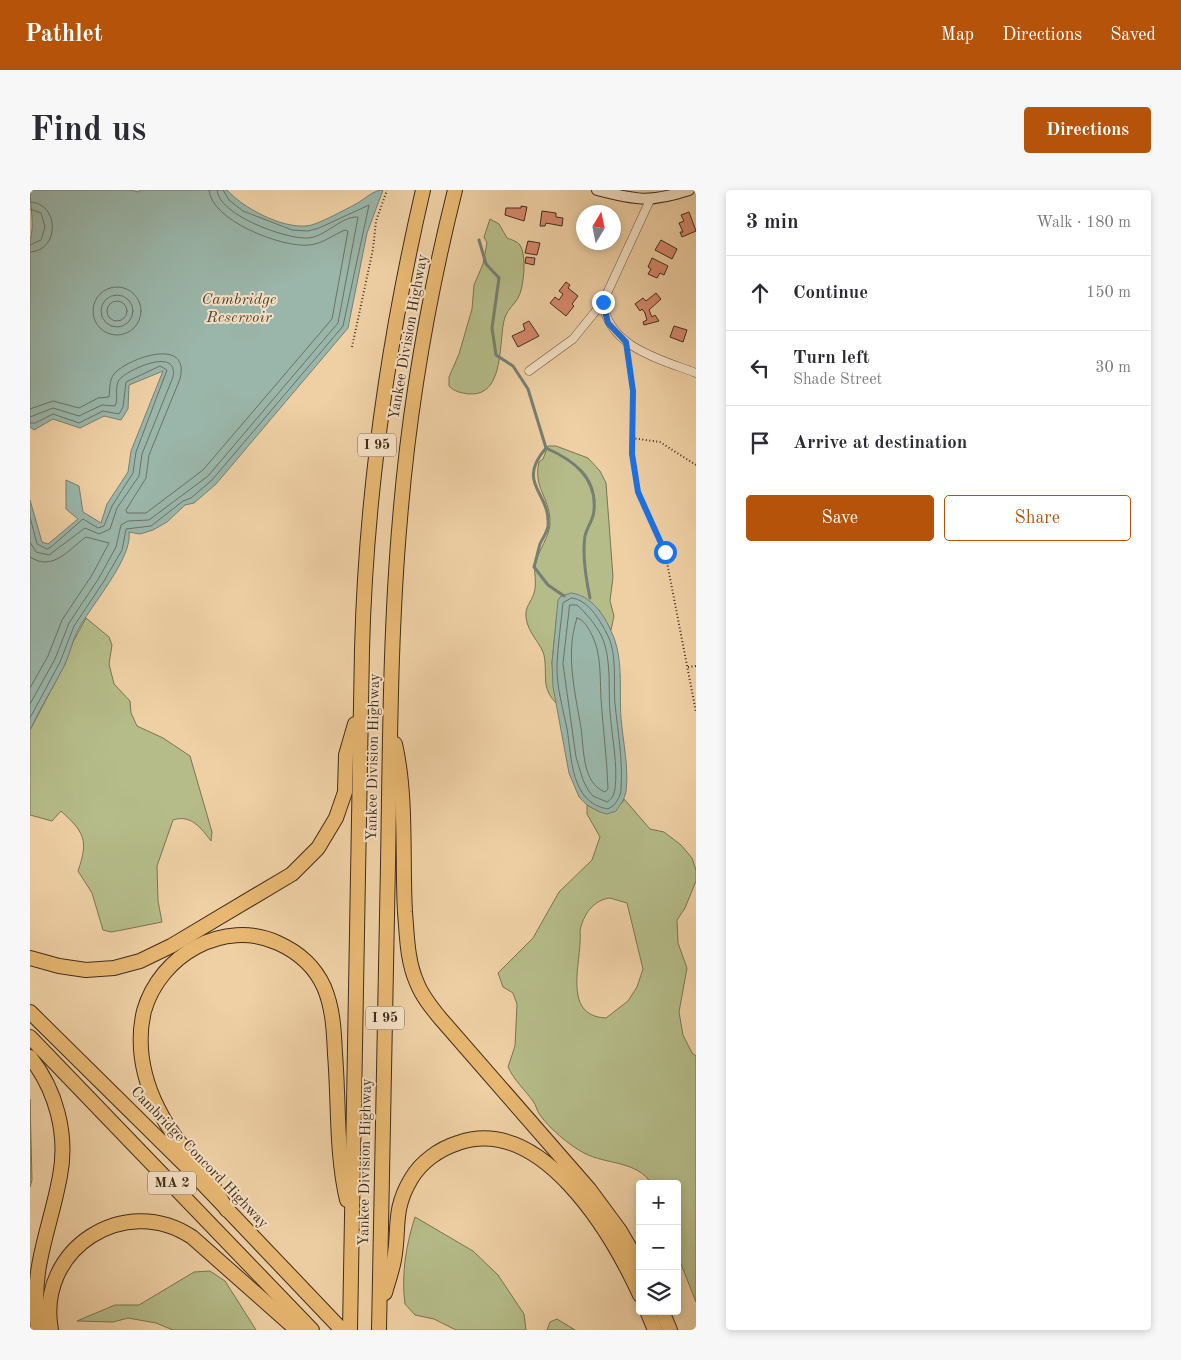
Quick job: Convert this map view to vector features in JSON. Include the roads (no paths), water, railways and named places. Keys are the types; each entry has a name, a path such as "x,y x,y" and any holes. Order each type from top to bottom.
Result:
{"highway":[{"name":"Yankee Division Highway","path":"350,1330 364,585 373,473 398,311 423,190"},
{"name":"Yankee Division Highway","path":"379,1323 390,721 395,580 407,452 427,317 455,190"},
{"path":"30,958 59,966 86,970 114,968 140,961 171,946 292,874 318,848 336,818 344,792 346,755 361,704"},
{"path":"390,721 402,772 406,926 411,963 416,982 428,1004 590,1189 620,1231 636,1258"},
{"path":"227,1210 201,1167 180,1142 158,1107 145,1073 141,1033 144,1011 151,993 172,964 182,955 206,941 228,936 244,935 267,938 298,954 315,973 326,994 333,1027 339,1101 340,1169 352,1220"},
{"name":"Cambridge Concord Highway","path":"30,1012 227,1210 342,1330"},
{"name":"MA 2","path":"30,1037 312,1330"},
{"path":"30,1057 53,1097 62,1143 59,1181 38,1246 34,1270 33,1297 38,1330"},
{"path":"379,1323 394,1259 398,1213 408,1184 424,1163 440,1150 463,1141 482,1138 501,1140 519,1145 550,1166 575,1193 601,1228 636,1288"},
{"path":"51,1330 50,1305 54,1284 59,1270 72,1252 104,1228 127,1222 143,1221 172,1227 192,1237 297,1330"},
{"path":"649,1315 655,1330"},
{"path":"664,1315 670,1330"}],"street":[{"path":"597,190 631,199 650,200 688,190"},
{"path":"529,371 573,339 603,302 650,200"},
{"path":"603,302 608,323 626,342 696,373"}],"water":[{"name":"Cambridge Reservoir","path":"30,190 130,190 139,192 140,190 227,190 252,210 263,216 285,224 306,226 324,220 356,204 372,193 383,190 367,233 348,328 216,484 194,503 185,505 167,522 153,530 140,534 129,532 125,555 78,630 64,666 30,730 30,500 42,542 48,544 78,519 66,509 66,480 79,486 83,512 101,523 107,504 128,472 131,451 163,371 129,385 128,409 121,420 104,416 80,428 53,419 34,430 30,427 30,240 32,222"},
{"path":"571,593 584,597 596,606 611,631 618,652 621,718 627,782 621,804 616,811 607,814 587,805 579,797 569,773 553,687 552,663 558,600 561,596"}],"waterway":[{"path":"479,240 486,264 499,278 492,328 496,355 513,366 528,389 546,448 537,460 534,480 548,514 548,526 540,544 534,567 548,585 564,596"},
{"path":"546,448 574,464 592,488 594,513 585,536 584,551 590,598"}]}
